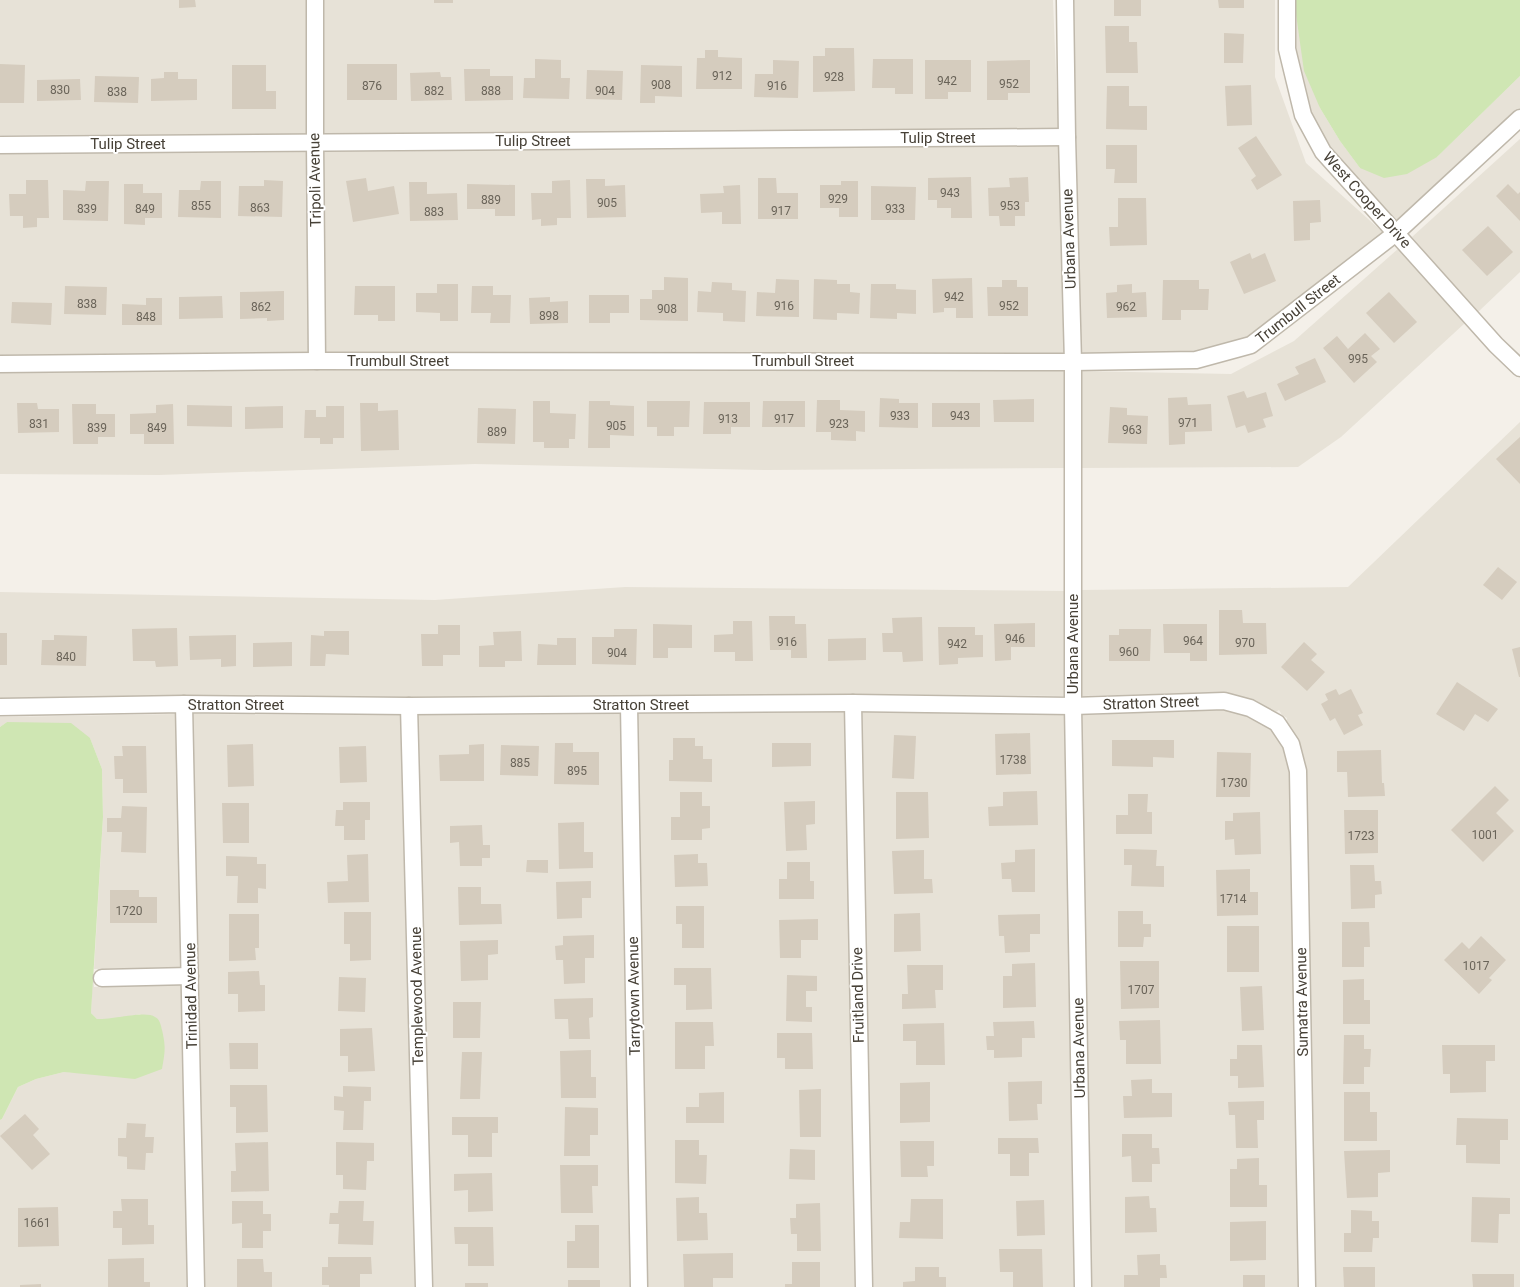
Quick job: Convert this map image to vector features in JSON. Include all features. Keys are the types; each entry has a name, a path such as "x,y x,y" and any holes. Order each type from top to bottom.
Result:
{"street":[{"name":"Tripoli Avenue","path":"315,0 317,361"},
{"name":"Urbana Avenue","path":"1065,0 1072,362 1072,706 1084,1287"},
{"name":"West Cooper Drive","path":"1287,0 1287,50 1303,115 1323,152 1496,345 1520,368"},
{"name":"Trumbull Street","path":"0,364 317,361 1072,362 1196,360 1251,345 1396,233 1520,118"},
{"name":"Tulip Street","path":"0,145 1067,137"},
{"name":"Stratton Street","path":"0,707 184,704 409,706 853,703 1072,706 1224,701 1250,708 1277,723"},
{"name":"Fruitland Drive","path":"853,703 864,1287"},
{"name":"Trinidad Avenue","path":"184,704 196,1287"},
{"name":"Tarrytown Avenue","path":"629,705 639,1287"},
{"name":"Templewood Avenue","path":"409,706 424,1287"},
{"name":"Sumatra Avenue","path":"1277,723 1291,744 1298,771 1307,1287"},
{"path":"102,978 190,976"}],"shaded area":[{"path":"0,0 307,0 307,134 0,135"},
{"path":"323,0 1053,0 1058,128 323,134"},
{"path":"1069,0 1275,0 1275,77 1306,163 1387,236 1226,356 1080,353"},
{"path":"1294,0 1320,108 1340,141 1360,168 1437,157 1520,76 1520,116 1400,225 1320,154 1290,71"},
{"path":"1520,139 1520,272 1478,312 1412,237"},
{"path":"1059,146 1064,353 325,352 323,152"},
{"path":"307,152 309,352 0,355 0,154"},
{"path":"1399,248 1465,323 1341,437 1298,467 1081,468 1081,371 1231,374 1294,341"},
{"path":"317,370 1065,371 1065,468 767,470 475,464 159,475 0,474 0,373"},
{"path":"1520,422 1520,1287 1315,1287 1306,771 1299,742 1286,722 1287,718 1279,710 1276,712 1252,700 1224,692 1081,696 1081,590 1348,587"},
{"path":"625,587 1065,591 1065,696 860,694 409,697 192,695 0,698 0,592 435,600"},
{"path":"1224,710 1248,717 1272,730 1284,748 1290,773 1299,1287 1092,1287 1081,715"},
{"path":"845,712 856,1287 647,1287 637,714"},
{"path":"861,712 1065,715 1075,1287 872,1287"},
{"path":"177,714 182,967 94,969 103,817 102,769 90,738 7,722 0,727 0,717"},
{"path":"193,714 401,715 416,1287 204,1287"},
{"path":"621,714 631,1287 432,1287 417,715"},
{"path":"93,972 94,987 182,985 188,1287 0,1287 0,1120 18,1087 36,1079 64,1072 86,1073 141,1014 108,1020 97,1019 91,1013"}],"green space":[{"path":"1294,0 1520,0 1520,76 1437,157 1407,174 1384,178 1360,168 1340,141 1320,108 1304,71"},
{"path":"7,722 71,723 90,738 102,769 103,817 91,1013 97,1019 144,1014 155,1017 161,1025 165,1050 162,1069 135,1079 64,1072 36,1079 18,1087 0,1120 0,727"}],"building":[{"path":"179,0 195,0 196,7 179,8"},
{"path":"434,0 453,0 453,3 434,3"},
{"path":"1114,0 1141,0 1141,16 1114,16"},
{"path":"1218,0 1244,0 1244,8 1219,8"},
{"path":"1105,26 1129,26 1129,42 1137,42 1138,73 1106,73"},
{"path":"1224,33 1244,34 1243,63 1224,63"},
{"path":"825,48 854,48 855,91 813,92 813,56 825,56"},
{"path":"705,50 718,50 718,57 742,58 742,89 696,89 697,58 705,58"},
{"path":"535,59 561,60 561,78 570,78 569,99 523,98 524,78 535,78"},
{"path":"873,59 913,59 913,94 895,94 895,88 872,88"},
{"path":"773,60 799,61 798,98 754,97 755,74 773,74"},
{"path":"925,60 971,60 971,92 948,92 948,99 925,99"},
{"path":"1030,60 1030,93 1008,93 1008,100 987,100 987,61"},
{"path":"0,64 25,65 24,103 0,103"},
{"path":"347,64 397,64 397,100 347,100"},
{"path":"232,65 266,65 266,91 276,91 276,109 232,109"},
{"path":"641,65 682,66 682,97 655,96 655,103 640,103"},
{"path":"464,69 490,69 490,76 513,76 513,100 465,101"},
{"path":"587,70 623,71 622,100 586,99"},
{"path":"164,72 178,72 178,79 197,79 197,100 151,101 151,79 164,78"},
{"path":"440,72 441,77 451,77 452,100 411,101 410,73"},
{"path":"95,76 139,77 138,103 94,102"},
{"path":"80,79 81,100 37,101 37,80"},
{"path":"1251,85 1252,125 1227,126 1225,86"},
{"path":"1107,86 1129,86 1129,106 1147,106 1147,130 1106,129"},
{"path":"1256,136 1282,175 1257,190 1251,180 1256,176 1238,148"},
{"path":"1106,145 1137,145 1137,183 1114,183 1115,169 1106,169"},
{"path":"971,177 972,218 951,218 951,208 937,208 937,200 928,200 928,178"},
{"path":"1028,177 1029,202 1025,202 1025,216 1015,216 1015,226 1000,226 999,216 989,216 988,188 1010,187 1009,178"},
{"path":"366,178 368,191 394,186 399,214 353,222 346,181"},
{"path":"758,178 776,178 777,193 798,193 798,219 758,219"},
{"path":"586,179 605,179 605,186 625,185 626,217 587,218"},
{"path":"26,180 48,180 49,218 37,218 37,227 23,228 23,216 10,216 9,194 26,194"},
{"path":"264,180 283,181 282,217 238,216 239,186 264,186"},
{"path":"570,180 571,218 557,218 557,225 541,226 541,219 532,220 531,193 552,193 552,181"},
{"path":"86,181 109,181 108,221 63,220 63,190 85,191"},
{"path":"201,181 221,181 221,218 178,217 179,190 200,190"},
{"path":"841,181 858,181 858,217 839,217 839,208 820,208 820,185 841,185"},
{"path":"409,182 427,182 427,194 457,193 458,220 410,221"},
{"path":"124,184 143,184 143,193 162,193 162,218 145,218 145,225 124,224"},
{"path":"467,184 515,185 515,216 495,216 495,209 467,209"},
{"path":"1508,184 1518,194 1520,192 1520,221 1496,196"},
{"path":"740,185 741,224 722,224 722,212 701,213 700,194 724,193 723,186"},
{"path":"871,186 916,187 915,220 871,220"},
{"path":"1118,198 1146,198 1147,245 1110,246 1109,227 1118,227"},
{"path":"1320,200 1321,222 1310,223 1310,240 1294,241 1293,201"},
{"path":"1488,226 1513,252 1487,276 1462,250"},
{"path":"1250,253 1252,259 1265,253 1276,281 1244,294 1230,262"},
{"path":"664,277 688,278 688,321 640,320 640,299 652,299 652,290 664,290"},
{"path":"972,278 973,318 956,318 956,308 944,308 944,312 933,313 932,279"},
{"path":"776,279 799,280 799,317 756,316 757,292 775,293"},
{"path":"814,279 837,280 837,284 850,284 850,292 860,293 859,314 837,313 837,320 813,319"},
{"path":"1002,280 1017,280 1017,287 1028,287 1028,316 988,316 987,287 1002,287"},
{"path":"1163,280 1199,280 1199,289 1209,289 1208,310 1181,310 1181,320 1162,320"},
{"path":"712,282 732,283 732,290 746,291 745,322 723,321 723,313 697,312 698,291 711,292"},
{"path":"437,284 458,284 458,321 440,321 440,313 416,312 416,293 437,293"},
{"path":"871,284 896,284 896,289 916,290 916,314 897,313 897,319 870,318"},
{"path":"1132,284 1132,293 1146,292 1147,317 1107,318 1106,293 1117,292 1117,285"},
{"path":"65,286 107,287 106,315 64,314"},
{"path":"355,286 395,286 395,321 378,321 378,315 354,315"},
{"path":"472,286 493,286 493,295 511,295 510,323 490,323 491,313 471,313"},
{"path":"284,291 284,320 267,321 267,318 240,319 240,292"},
{"path":"1389,292 1417,322 1394,343 1366,313"},
{"path":"589,295 629,295 629,313 610,313 610,323 589,323"},
{"path":"222,296 223,318 179,319 179,297"},
{"path":"550,297 550,302 568,301 568,323 530,324 529,298"},
{"path":"146,298 162,298 162,325 122,325 122,304 146,305"},
{"path":"12,302 52,303 51,325 11,323"},
{"path":"1365,333 1380,349 1371,356 1377,362 1354,383 1323,348 1337,336 1348,349"},
{"path":"1315,358 1326,382 1285,401 1277,384 1299,374 1295,367"},
{"path":"1244,391 1247,398 1266,392 1273,416 1263,419 1266,427 1248,433 1245,425 1236,428 1227,396"},
{"path":"1187,397 1188,405 1211,404 1212,431 1185,432 1185,444 1169,445 1168,398"},
{"path":"880,398 899,399 899,403 918,403 918,428 879,427"},
{"path":"1034,399 1034,422 994,422 993,400"},
{"path":"817,400 840,400 840,410 865,411 865,432 856,431 856,441 831,440 831,432 816,432"},
{"path":"533,401 550,401 550,413 576,414 575,439 569,439 569,448 544,448 544,442 533,442"},
{"path":"589,401 610,401 610,405 634,406 634,436 610,435 610,448 588,448"},
{"path":"647,401 690,401 689,427 674,427 674,436 657,436 657,427 647,427"},
{"path":"763,401 805,401 805,427 762,427"},
{"path":"704,402 750,402 750,427 731,427 731,434 703,434"},
{"path":"17,403 37,403 38,409 59,409 59,432 18,433"},
{"path":"360,403 378,403 378,411 398,410 399,450 361,451"},
{"path":"932,403 980,403 980,427 932,427"},
{"path":"72,404 96,404 96,414 115,414 115,437 98,437 98,444 73,444"},
{"path":"173,404 174,444 144,444 144,434 130,434 130,414 156,413 156,405"},
{"path":"187,405 232,406 232,427 187,426"},
{"path":"283,406 283,428 245,429 245,407"},
{"path":"326,406 344,406 344,438 333,438 333,444 320,444 320,438 304,438 305,410 316,410 316,417 326,417"},
{"path":"1110,407 1127,408 1127,415 1148,416 1147,444 1108,443"},
{"path":"478,408 516,409 515,444 477,443"},
{"path":"1520,437 1520,484 1496,459"},
{"path":"1498,567 1517,582 1502,600 1483,585"},
{"path":"1219,610 1242,610 1243,623 1266,623 1267,654 1219,655"},
{"path":"769,616 795,616 795,624 806,624 807,658 791,658 791,650 770,650"},
{"path":"922,617 923,661 903,662 902,652 883,652 882,633 893,633 892,618"},
{"path":"733,621 752,621 753,661 735,661 735,652 714,652 714,635 733,634"},
{"path":"1035,623 1035,647 1011,647 1011,660 995,661 994,624"},
{"path":"653,624 692,625 692,648 668,648 668,658 653,658"},
{"path":"1163,624 1207,624 1207,661 1190,661 1190,653 1164,653"},
{"path":"438,625 460,625 460,655 443,655 443,666 422,666 421,634 438,634"},
{"path":"938,627 975,627 975,635 983,635 983,657 958,658 958,664 939,665"},
{"path":"177,628 178,666 156,667 155,661 133,661 132,629"},
{"path":"614,629 637,629 636,665 592,664 592,637 614,637"},
{"path":"1119,629 1151,629 1150,661 1109,661 1109,635 1119,635"},
{"path":"324,631 349,631 349,655 326,654 325,666 310,666 311,635 324,636"},
{"path":"521,631 522,661 505,661 505,667 479,667 479,646 494,645 493,632"},
{"path":"0,633 7,633 7,665 0,665"},
{"path":"54,635 87,636 86,666 41,665 42,640 54,640"},
{"path":"236,635 236,666 221,667 221,659 190,660 189,636"},
{"path":"557,638 576,638 576,665 537,665 538,644 557,645"},
{"path":"866,638 866,660 828,661 828,639"},
{"path":"292,642 292,666 253,667 253,643"},
{"path":"1304,642 1317,654 1311,660 1325,672 1307,691 1281,667"},
{"path":"1520,647 1520,677 1519,677 1512,649"},
{"path":"1457,682 1498,709 1488,722 1475,714 1464,731 1436,714"},
{"path":"1336,689 1339,695 1351,689 1363,713 1358,715 1363,725 1344,735 1335,718 1330,721 1321,704 1328,700 1325,694"},
{"path":"1030,733 1031,774 996,775 995,734"},
{"path":"894,735 916,736 914,779 892,778"},
{"path":"673,738 695,738 695,746 703,746 703,759 712,759 712,782 669,781 669,760 673,760"},
{"path":"1112,740 1174,740 1174,758 1153,757 1153,767 1112,766"},
{"path":"555,743 573,743 573,752 599,752 599,785 554,784"},
{"path":"772,743 811,743 811,766 772,767"},
{"path":"253,744 254,786 228,787 227,745"},
{"path":"484,744 484,781 440,781 439,755 469,754 469,745"},
{"path":"501,745 539,746 538,776 500,775"},
{"path":"122,746 146,746 147,793 123,793 123,779 115,779 114,756 123,756"},
{"path":"366,746 367,782 340,783 339,747"},
{"path":"1381,750 1382,783 1384,783 1385,796 1348,797 1347,772 1337,772 1337,751"},
{"path":"1217,752 1251,753 1250,797 1216,797"},
{"path":"1495,786 1509,800 1496,813 1514,831 1483,862 1451,830"},
{"path":"1037,791 1038,825 989,826 988,807 1003,806 1003,792"},
{"path":"680,792 702,792 702,806 710,806 710,828 702,829 702,840 671,840 671,817 680,817"},
{"path":"896,792 928,792 929,838 896,839"},
{"path":"1128,794 1148,794 1147,812 1152,812 1152,834 1116,834 1116,815 1128,815"},
{"path":"815,801 815,824 806,825 807,850 786,851 784,802"},
{"path":"343,802 370,802 370,820 365,820 365,840 344,840 344,826 335,826 336,810 343,810"},
{"path":"222,803 249,803 249,843 223,843"},
{"path":"122,806 147,807 146,853 121,852 122,832 107,832 107,818 121,818"},
{"path":"1344,810 1378,810 1378,853 1345,854"},
{"path":"1260,812 1261,854 1235,855 1234,839 1225,840 1225,821 1233,821 1233,813"},
{"path":"584,822 584,852 593,852 593,868 559,869 558,823"},
{"path":"482,825 483,845 490,845 490,858 482,858 482,866 460,866 459,842 450,843 450,826"},
{"path":"1035,849 1035,892 1012,892 1011,879 1002,879 1001,863 1015,862 1015,850"},
{"path":"1124,849 1157,850 1156,866 1164,866 1164,887 1131,886 1132,865 1124,865"},
{"path":"924,850 924,879 932,879 933,893 894,894 892,851"},
{"path":"368,854 369,902 328,903 327,882 348,881 347,855"},
{"path":"698,854 698,863 707,863 708,886 675,887 674,855"},
{"path":"226,856 257,857 257,864 266,864 266,889 258,888 258,903 237,903 238,876 226,876"},
{"path":"527,860 548,860 548,873 526,872"},
{"path":"787,862 810,862 810,881 814,881 814,899 779,899 779,879 787,879"},
{"path":"1350,865 1374,865 1375,881 1381,881 1382,894 1375,895 1375,908 1351,909"},
{"path":"1250,869 1250,892 1258,892 1258,915 1217,916 1216,870"},
{"path":"591,881 591,898 582,898 582,918 557,919 556,882"},
{"path":"458,887 481,887 481,904 501,904 502,924 459,925"},
{"path":"110,890 139,890 139,897 157,897 157,923 110,923"},
{"path":"676,906 704,906 704,948 682,948 682,924 676,924"},
{"path":"1118,911 1143,911 1143,924 1151,924 1151,937 1144,937 1143,947 1118,947"},
{"path":"344,912 371,912 371,960 350,961 350,944 344,944"},
{"path":"920,913 921,951 894,952 894,914"},
{"path":"229,914 259,914 259,948 255,948 256,960 229,961"},
{"path":"1040,914 1040,934 1030,934 1030,952 1005,953 1004,936 999,936 998,915"},
{"path":"818,919 818,940 801,940 801,958 780,958 779,920"},
{"path":"1342,922 1369,922 1370,947 1364,947 1364,967 1342,967"},
{"path":"1227,926 1259,926 1259,972 1227,972"},
{"path":"594,935 594,958 585,958 585,983 564,984 563,960 556,960 555,946 563,945 563,936"},
{"path":"1481,936 1506,960 1489,978 1492,980 1479,994 1444,960 1462,942 1469,949"},
{"path":"498,940 498,954 488,955 488,980 461,981 460,941"},
{"path":"1120,961 1159,961 1159,1008 1121,1009"},
{"path":"1035,963 1036,1007 1003,1008 1003,976 1012,976 1012,964"},
{"path":"907,965 943,965 943,990 935,990 936,1008 902,1009 902,994 908,994"},
{"path":"674,968 711,968 712,1009 686,1010 686,985 674,985"},
{"path":"259,971 260,985 265,985 265,1011 238,1012 238,994 228,994 228,972"},
{"path":"787,975 817,976 817,991 806,991 806,1007 812,1007 812,1022 786,1021"},
{"path":"339,977 366,978 365,1012 338,1011"},
{"path":"1364,979 1364,1000 1370,1000 1370,1024 1343,1024 1343,980"},
{"path":"1262,986 1264,1030 1242,1031 1240,987"},
{"path":"593,998 593,1017 589,1018 590,1039 569,1039 568,1019 555,1019 554,999"},
{"path":"453,1002 481,1002 480,1038 453,1038"},
{"path":"1160,1020 1161,1064 1126,1064 1126,1040 1120,1040 1119,1021"},
{"path":"1034,1021 1035,1038 1022,1038 1022,1057 994,1058 994,1050 987,1050 986,1036 994,1036 993,1022"},
{"path":"675,1022 713,1022 714,1046 705,1046 705,1069 675,1069"},
{"path":"944,1023 945,1065 916,1065 916,1041 903,1041 903,1024"},
{"path":"372,1028 375,1071 348,1072 348,1056 340,1056 340,1029"},
{"path":"777,1033 812,1033 813,1069 785,1069 785,1058 777,1058"},
{"path":"1344,1035 1364,1035 1364,1049 1371,1049 1370,1067 1364,1067 1364,1084 1343,1084"},
{"path":"229,1043 258,1043 258,1069 230,1069"},
{"path":"1237,1045 1262,1045 1264,1087 1238,1088 1238,1076 1230,1076 1230,1059 1237,1059"},
{"path":"1442,1045 1495,1045 1495,1061 1486,1061 1486,1092 1450,1093 1450,1074 1443,1074"},
{"path":"591,1050 591,1077 596,1077 596,1098 561,1098 560,1051"},
{"path":"462,1052 482,1052 480,1099 460,1099"},
{"path":"1152,1079 1152,1093 1172,1093 1172,1117 1124,1118 1123,1096 1132,1096 1131,1080"},
{"path":"1042,1081 1042,1104 1037,1104 1038,1120 1009,1121 1008,1082"},
{"path":"930,1082 930,1122 900,1123 900,1083"},
{"path":"230,1085 267,1085 268,1132 236,1133 236,1107 230,1107"},
{"path":"343,1086 371,1087 371,1101 364,1101 363,1130 343,1130 344,1111 334,1110 334,1096 343,1097"},
{"path":"821,1089 821,1137 800,1137 799,1090"},
{"path":"724,1092 724,1123 686,1123 686,1107 699,1107 699,1093"},
{"path":"1344,1092 1370,1092 1370,1112 1377,1112 1377,1141 1344,1141"},
{"path":"1264,1101 1264,1120 1257,1120 1258,1148 1236,1148 1235,1115 1229,1115 1228,1102"},
{"path":"565,1107 598,1108 598,1135 590,1135 590,1156 564,1156"},
{"path":"25,1114 39,1129 33,1135 50,1154 32,1170 0,1136"},
{"path":"452,1117 498,1117 498,1133 492,1133 492,1157 468,1157 468,1135 452,1135"},
{"path":"1457,1118 1508,1119 1508,1140 1500,1140 1500,1164 1466,1163 1466,1145 1456,1145"},
{"path":"127,1123 146,1124 145,1137 154,1137 153,1153 146,1153 145,1170 127,1169 127,1157 118,1156 118,1138 126,1138"},
{"path":"1122,1134 1152,1134 1152,1148 1159,1148 1160,1164 1152,1164 1152,1182 1132,1182 1131,1156 1122,1157"},
{"path":"998,1138 1038,1138 1039,1153 1029,1153 1029,1176 1010,1176 1010,1154 998,1154"},
{"path":"675,1140 699,1140 699,1155 707,1155 706,1184 675,1183"},
{"path":"900,1141 934,1141 934,1166 927,1166 928,1177 901,1177"},
{"path":"268,1142 269,1191 231,1192 231,1171 236,1171 235,1143"},
{"path":"336,1142 374,1143 374,1161 367,1161 366,1190 343,1189 343,1175 336,1175"},
{"path":"790,1149 815,1150 815,1180 789,1179"},
{"path":"1390,1150 1390,1172 1378,1173 1378,1197 1347,1198 1344,1151"},
{"path":"1259,1158 1259,1185 1267,1185 1267,1207 1230,1207 1230,1169 1237,1169 1237,1159"},
{"path":"560,1165 598,1165 598,1186 592,1186 593,1213 561,1213"},
{"path":"492,1173 493,1211 468,1212 468,1190 454,1191 454,1174"},
{"path":"1149,1196 1150,1208 1156,1208 1157,1232 1125,1233 1125,1197"},
{"path":"699,1197 699,1213 707,1213 708,1240 677,1241 676,1198"},
{"path":"1472,1197 1510,1198 1510,1214 1499,1214 1498,1243 1471,1242"},
{"path":"121,1199 148,1199 148,1225 154,1225 154,1244 122,1245 122,1228 113,1228 113,1211 122,1211"},
{"path":"911,1199 943,1199 943,1239 899,1238 900,1222 910,1222"},
{"path":"1044,1200 1045,1235 1017,1236 1016,1201"},
{"path":"232,1201 263,1201 263,1214 271,1214 271,1231 263,1231 263,1248 242,1248 242,1223 232,1224"},
{"path":"339,1201 364,1201 363,1221 374,1221 373,1245 338,1244 339,1224 329,1224 330,1213 338,1213"},
{"path":"820,1203 821,1251 797,1251 797,1234 791,1234 790,1218 796,1218 796,1204"},
{"path":"58,1207 59,1246 18,1247 18,1208"},
{"path":"1351,1210 1372,1211 1372,1221 1379,1221 1379,1238 1373,1238 1372,1252 1344,1252 1344,1233 1351,1233"},
{"path":"1266,1221 1266,1260 1230,1261 1230,1222"},
{"path":"575,1225 599,1225 599,1268 567,1268 567,1241 575,1241"},
{"path":"454,1227 493,1227 494,1266 468,1266 468,1244 455,1244"},
{"path":"999,1249 1042,1249 1043,1287 1013,1287 1013,1272 1000,1272"},
{"path":"733,1253 733,1278 713,1278 713,1287 684,1287 683,1254"},
{"path":"1160,1254 1160,1265 1166,1265 1167,1278 1160,1278 1160,1287 1124,1287 1124,1275 1138,1275 1137,1255"},
{"path":"328,1257 371,1257 372,1274 360,1274 360,1287 329,1287 329,1285 322,1285 322,1267 328,1267"},
{"path":"144,1258 144,1282 150,1282 150,1287 108,1287 108,1259"},
{"path":"237,1259 263,1259 264,1272 272,1272 272,1287 237,1287"},
{"path":"792,1262 820,1262 820,1287 785,1287 785,1284 792,1284"},
{"path":"915,1267 939,1267 939,1277 946,1277 946,1287 903,1287 903,1282 915,1281"},
{"path":"1343,1267 1375,1267 1375,1287 1344,1287"},
{"path":"1472,1274 1514,1274 1514,1287 1473,1287"},
{"path":"1243,1275 1265,1275 1265,1287 1243,1287"},
{"path":"568,1280 600,1280 600,1287 568,1287"},
{"path":"465,1283 488,1283 488,1287 465,1287"},
{"path":"41,1284 41,1287 20,1287 20,1285"}]}
